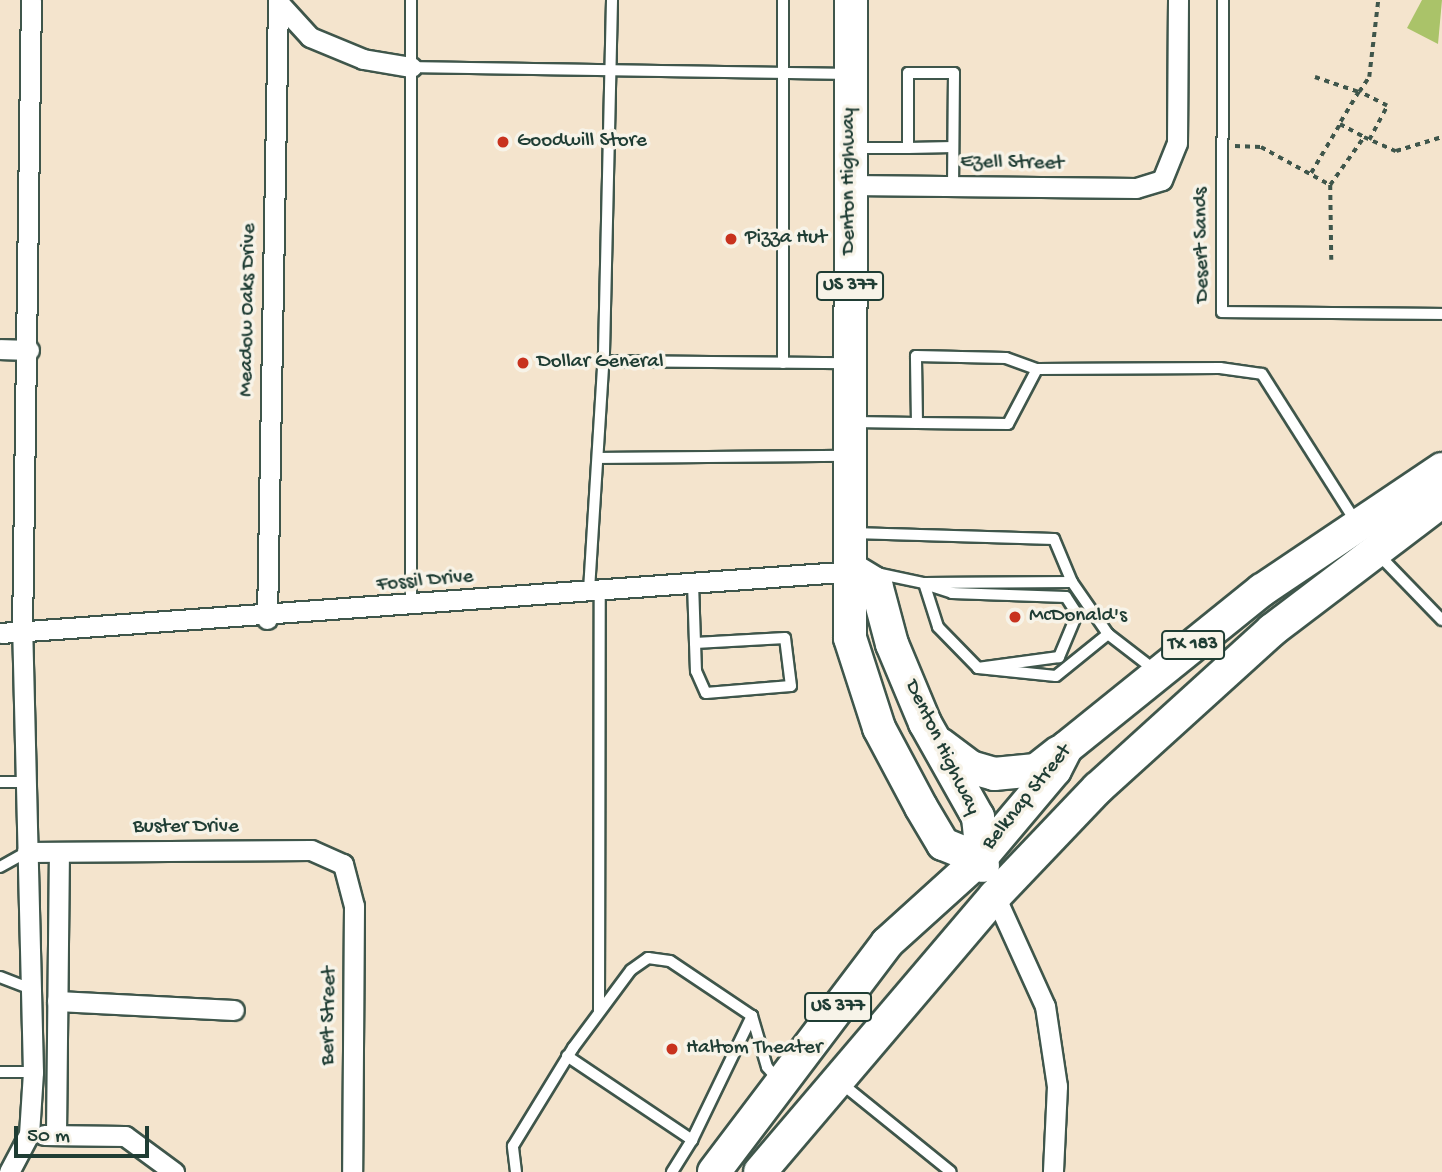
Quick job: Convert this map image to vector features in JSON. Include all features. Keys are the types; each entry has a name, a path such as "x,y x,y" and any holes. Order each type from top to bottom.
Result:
{"main road":[{"name":"Denton Highway","path":"852,0 849,533 854,571 850,638 879,728 943,844 980,859"},
{"name":"Belknap Street","path":"760,1172 995,896 1170,718 1442,469"},
{"name":"Belknap Street","path":"714,1172 887,943 980,859 1055,770 1066,748 1157,673 1366,538 1442,501"},
{"name":"Denton Highway","path":"854,571 876,584 892,644 935,741 978,817 980,859 995,896"},
{"path":"935,741 970,767 994,774 1035,770 1066,748"}],"street":[{"path":"31,0 29,350 22,633 25,782 44,852 57,1001 56,1129"},
{"name":"Ezell Street","path":"850,186 1136,188 1168,172 1177,143 1178,0"},
{"name":"Meadow Oaks Drive","path":"278,1 310,37 362,59 411,67"},
{"name":"Meadow Oaks Drive","path":"267,619 278,1"},
{"path":"0,349 29,350"},
{"name":"Fossil Drive","path":"0,634 267,619 595,590 854,571"},
{"name":"Buster Drive","path":"44,852 311,850 343,864"},
{"path":"9,1172 29,1134 33,1072 31,989 44,852"},
{"name":"Bert Street","path":"343,864 354,906 352,1172"},
{"path":"995,896 1045,1006 1057,1086 1053,1172"},
{"path":"57,1001 234,1010"},
{"path":"29,1134 56,1129 125,1136 174,1172"}],"lane":[{"path":"411,0 411,606"},
{"path":"599,1012 595,590 604,361 612,0"},
{"path":"783,0 783,363"},
{"name":"Desert Sands","path":"1223,0 1222,313 1442,314"},
{"path":"411,67 611,75 851,74"},
{"path":"908,148 908,73 954,73 953,186"},
{"path":"850,148 953,147"},
{"path":"917,422 916,356 1006,358 1037,369 1220,368 1262,374 1366,538 1442,620"},
{"path":"604,361 850,363"},
{"path":"849,422 1008,424 1037,369"},
{"path":"599,458 849,456"},
{"path":"849,533 1054,538 1072,582 1108,634 1157,673"},
{"path":"854,571 924,583 952,593 1066,597 1077,614 1059,657 978,668"},
{"path":"924,583 1072,582"},
{"path":"693,583 695,643 706,693 791,686 785,638 695,643"},
{"path":"924,583 938,626 978,668 1056,676 1108,634"},
{"path":"0,782 25,782"},
{"path":"0,867 44,852"},
{"path":"516,1172 513,1146 567,1056 599,1012 648,958 670,961 752,1016 767,1067 781,1083"},
{"path":"0,977 31,989"},
{"path":"672,1172 692,1140 752,1016"},
{"path":"567,1056 692,1140"},
{"path":"0,1072 33,1072"},
{"path":"838,1080 951,1172"}],"path":[{"path":"1311,173 1370,77 1378,0"},
{"path":"1315,77 1359,92 1387,106 1369,140"},
{"path":"1340,124 1396,151 1442,137"},
{"path":"1331,260 1331,185 1364,137"},
{"path":"1221,145 1261,147 1331,185"}],"green space":[{"path":"1422,0 1442,0 1438,44 1407,28"}],"place":[{"name":"Goodwill Store","path":"503,142"},
{"name":"Pizza Hut","path":"731,239"},
{"name":"Dollar General","path":"523,363"},
{"name":"McDonald's","path":"1015,617"},
{"name":"Haltom Theater","path":"672,1049"}]}
